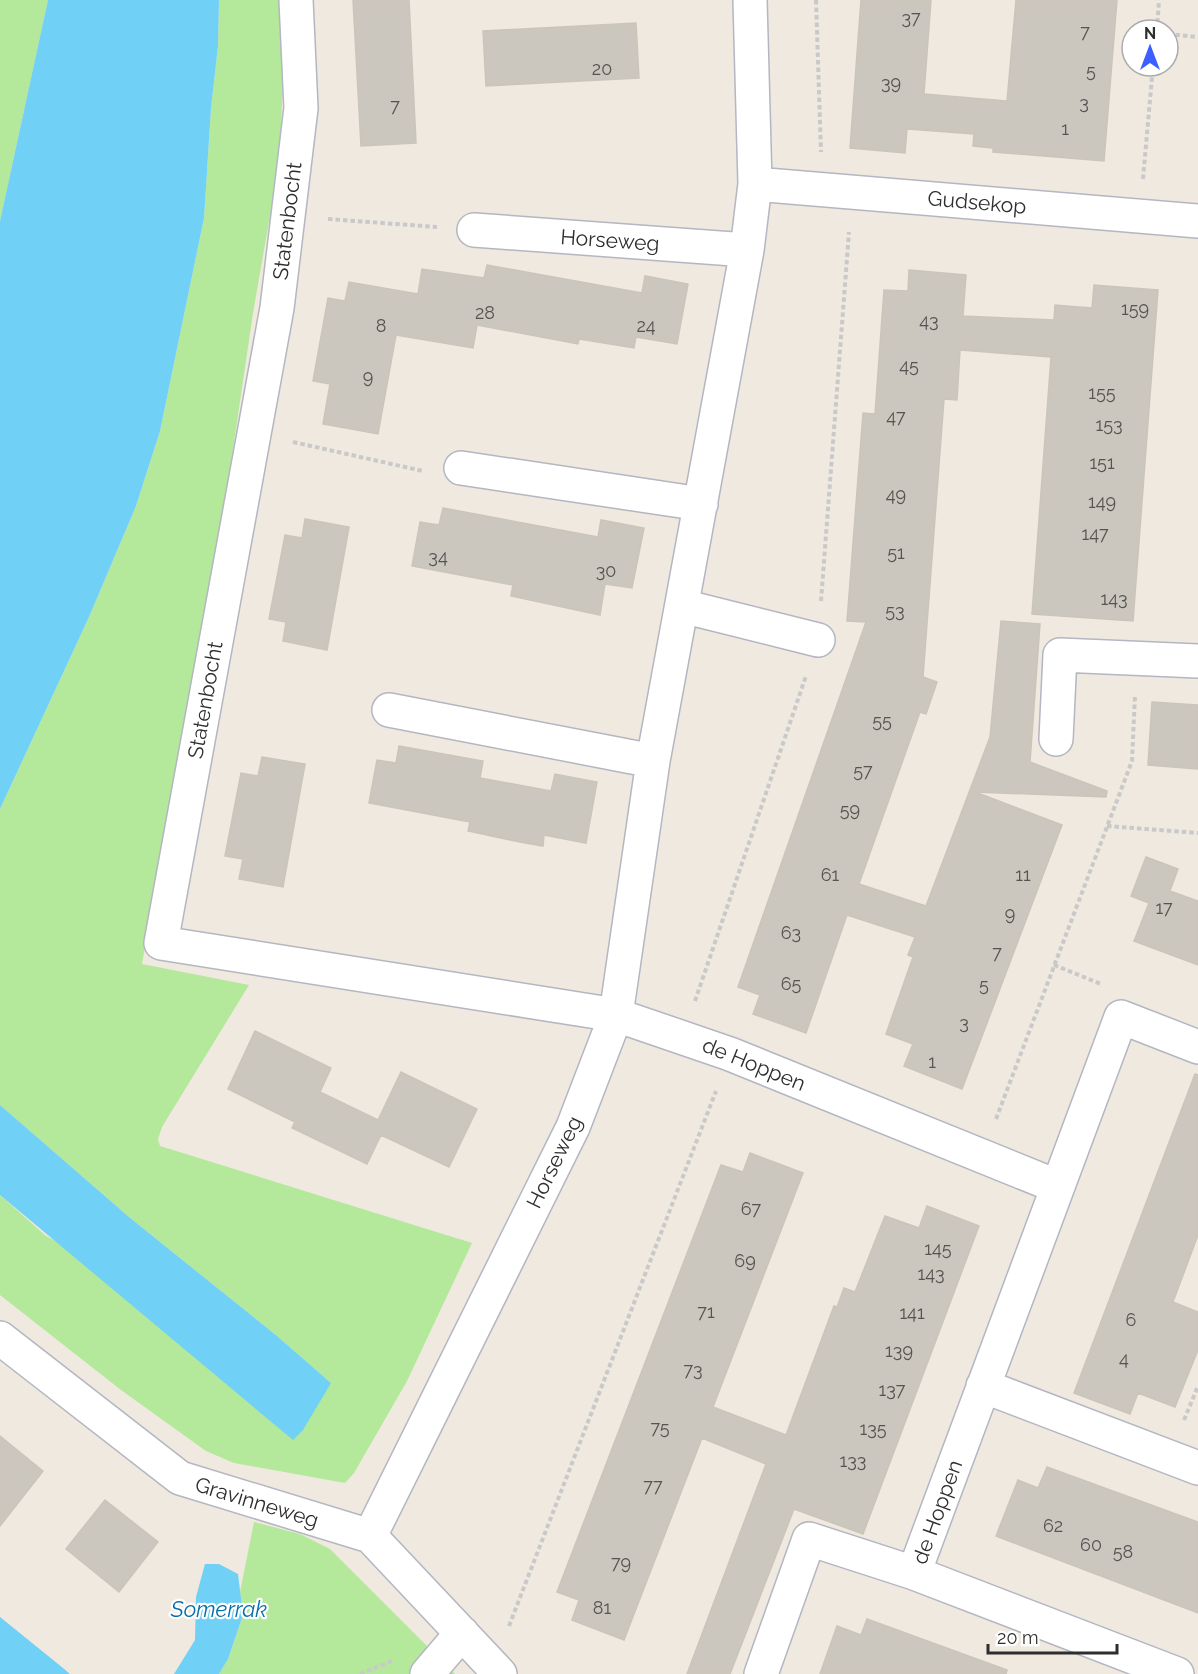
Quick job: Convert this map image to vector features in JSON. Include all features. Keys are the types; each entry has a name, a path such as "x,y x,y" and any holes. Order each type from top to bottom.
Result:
{"street":[{"name":"Statenbocht","path":"296,0 301,108 277,308 160,943 616,1015"},
{"name":"Horseweg","path":"370,1536 573,1127 616,1015 653,761 747,250 755,184 750,0"},
{"name":"Gudsekop","path":"755,184 1198,221"},
{"name":"Horseweg","path":"474,230 747,250"},
{"path":"461,468 701,504"},
{"path":"682,606 818,640"},
{"path":"1056,739 1059,655 1198,662"},
{"path":"389,710 653,761"},
{"name":"de Hoppen","path":"616,1015 730,1053 1056,1186"},
{"path":"1121,1017 1198,1047"},
{"name":"de Hoppen","path":"1121,1017 1056,1186 914,1573 1177,1674"},
{"name":"Gravinneweg","path":"0,1338 180,1478 370,1536 497,1670"},
{"path":"983,1386 1198,1468"},
{"path":"761,1674 809,1539 914,1573"},
{"path":"427,1674 462,1633"}],"path":[{"path":"816,0 822,190"},
{"path":"1157,18 1159,0"},
{"path":"1180,35 1198,37"},
{"path":"1140,216 1152,78"},
{"path":"288,217 474,230"},
{"path":"254,434 425,471 461,468"},
{"path":"982,1156 1132,761 1136,659"},
{"path":"1107,826 1198,832"},
{"path":"1054,965 1111,988 1121,1017"},
{"path":"497,1670 730,1053"}],"green space":[{"path":"0,0 48,0 0,221"},
{"path":"219,0 283,0 285,44 279,164 253,313 229,476 142,964 249,985 162,1127 158,1139 160,1146 472,1243 407,1381 354,1473 345,1483 234,1463 206,1451 121,1390 0,1295 0,1195 46,1236 331,1383 277,1336 129,1217 0,1105 0,809 89,617 136,506 160,431 204,218 211,108 218,46"},
{"path":"254,1522 300,1534 330,1549 455,1674 219,1674 228,1659 243,1615 240,1592"}],"water":[{"path":"48,0 219,0 218,46 211,108 204,218 160,431 136,506 89,617 0,809 0,221"},
{"path":"0,1105 129,1217 277,1336 331,1383 303,1430 293,1440 0,1195"},
{"name":"Somerrak","path":"205,1564 219,1564 238,1574 243,1615 228,1659 219,1674 174,1674 195,1640 196,1597"},
{"path":"0,1617 63,1668 70,1674 0,1674"}],"building":[{"path":"353,0 409,0 416,143 361,146"},
{"path":"861,0 931,0 924,94 1007,101 1016,0 1117,0 1104,161 993,152 993,148 973,146 974,134 907,129 905,153 850,148"},
{"path":"636,23 639,78 486,86 483,31"},
{"path":"487,265 642,293 645,276 688,284 677,344 636,337 634,348 579,339 578,344 477,325 473,348 396,335 378,434 323,424 330,384 313,381 328,298 345,301 349,282 418,294 422,269 484,278"},
{"path":"909,270 966,275 963,316 1054,320 1055,305 1092,308 1094,285 1158,290 1133,621 1032,614 1051,357 960,350 957,400 944,399 923,677 937,682 926,714 920,712 859,884 926,906 990,737 1001,621 1040,624 1030,762 1107,791 1106,797 975,792 1062,825 962,1089 904,1066 913,1044 886,1034 913,957 908,955 915,937 847,915 806,1033 753,1014 760,995 738,987 866,622 847,621 863,413 875,414 884,290 908,291"},
{"path":"443,508 598,537 601,520 644,528 632,588 605,584 600,615 511,596 513,585 412,566 420,522 439,525"},
{"path":"305,519 349,527 327,650 283,641 286,622 269,619 285,535 302,538"},
{"path":"1152,702 1198,705 1198,769 1148,765"},
{"path":"399,746 483,761 480,778 551,791 555,774 597,782 586,843 544,835 543,846 520,842 468,831 470,822 369,803 377,760 396,763"},
{"path":"262,757 305,764 283,887 239,879 243,859 225,856 241,773 258,776"},
{"path":"1146,857 1178,869 1170,891 1198,901 1198,965 1134,941 1149,903 1131,896"},
{"path":"255,1031 331,1068 320,1092 378,1120 401,1072 477,1109 449,1167 381,1135 367,1164 292,1128 295,1122 228,1089"},
{"path":"1195,1074 1198,1075 1198,1235 1173,1302 1198,1312 1198,1350 1175,1407 1138,1393 1130,1414 1074,1393"},
{"path":"750,1153 803,1173 713,1407 786,1435 834,1306 837,1307 844,1288 855,1292 885,1216 919,1228 927,1206 979,1226 863,1534 794,1509 730,1674 687,1674 766,1464 702,1438 624,1640 572,1620 579,1600 557,1592 721,1165 743,1172"},
{"path":"0,1436 43,1471 0,1526"},
{"path":"1047,1467 1198,1522 1198,1613 996,1536 1018,1480 1038,1488"},
{"path":"105,1500 158,1542 119,1592 66,1549"},
{"path":"867,1619 1007,1670 1006,1674 820,1674 837,1626 861,1635"}]}
